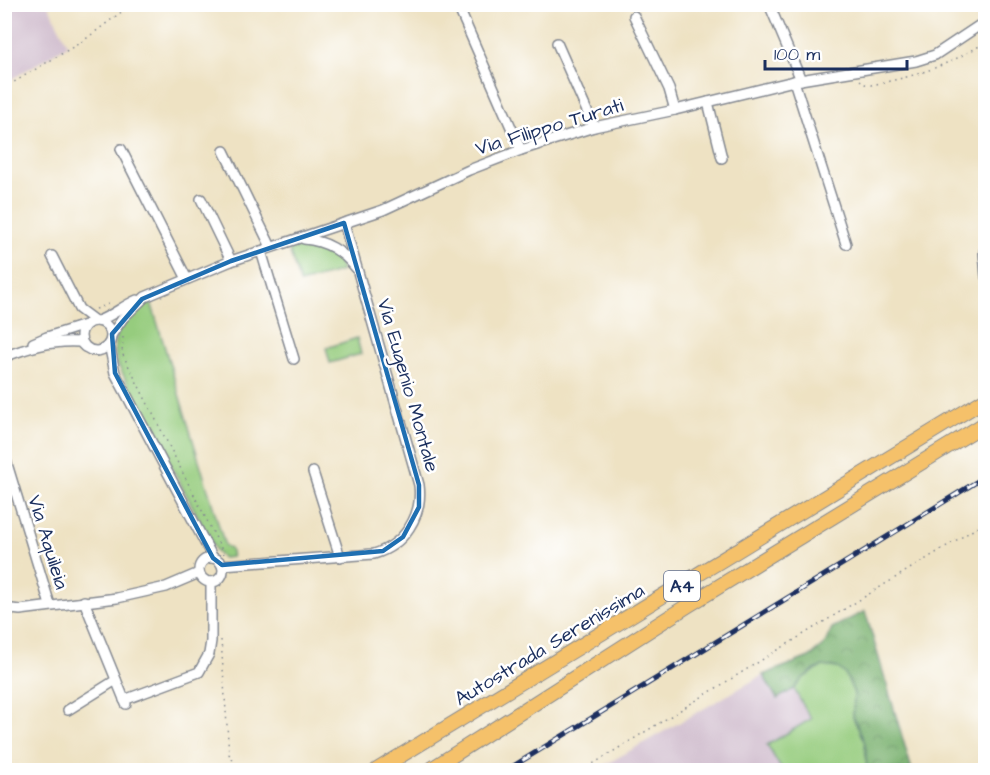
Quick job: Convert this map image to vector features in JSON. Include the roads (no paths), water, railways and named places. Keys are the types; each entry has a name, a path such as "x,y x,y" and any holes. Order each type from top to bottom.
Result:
{"highway":[{"name":"Autostrada Serenissima","path":"377,771 986,399"},
{"name":"Autostrada Serenissima","path":"430,771 687,606 986,423"}],"street":[{"path":"457,4 521,150"},
{"path":"769,4 797,80 846,244"},
{"path":"634,15 669,89 675,110"},
{"name":"Via Filippo Turati","path":"110,339 123,318 142,298 231,261 383,210 469,170 521,150 594,127 797,80 925,58 935,55 986,21"},
{"path":"557,43 594,127"},
{"path":"708,102 722,158"},
{"path":"121,149 187,279"},
{"path":"224,151 271,247"},
{"path":"201,200 231,261"},
{"name":"Via Eugenio Montale","path":"226,565 374,554 395,544 412,523 420,497 419,485 344,223"},
{"path":"300,238 331,246 358,269"},
{"path":"986,242 986,277"},
{"path":"261,251 294,359"},
{"path":"52,256 79,309 81,338 88,348 99,351 110,339"},
{"path":"4,357 47,337 112,315 127,304 142,298"},
{"path":"79,309 96,321 107,325 115,373"},
{"path":"20,350 56,343 77,342 102,358 115,373 213,558 226,565 221,577 214,585 210,654 199,672 125,702 84,601"},
{"name":"Via Aquileia","path":"4,454 50,605"},
{"path":"313,472 340,556"},
{"path":"213,558 202,561 199,573 203,580 214,585"},
{"path":"4,608 20,610 117,598 166,587 199,573"},
{"path":"68,710 116,680"}],"railway":[{"path":"507,770 986,476"}]}
